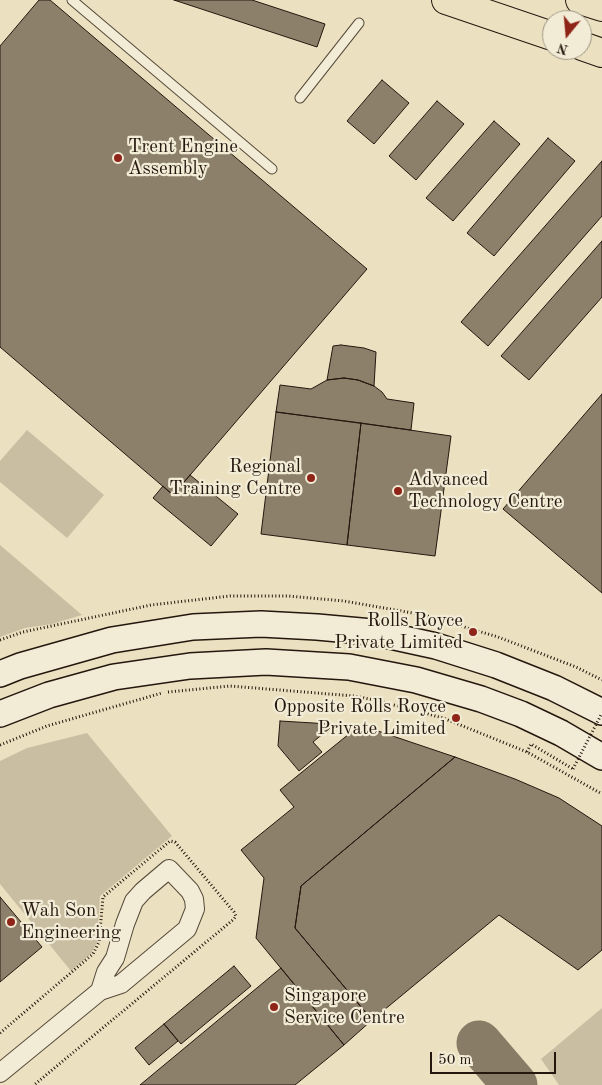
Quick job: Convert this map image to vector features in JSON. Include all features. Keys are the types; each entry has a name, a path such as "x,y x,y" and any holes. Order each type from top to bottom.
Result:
{"main road":[{"path":"446,0 542,33"},
{"path":"580,0 602,7"}],"street":[{"path":"0,674 20,666 112,640 193,627 261,624 318,626 372,632 436,646 504,668 554,688 602,713"},
{"path":"0,714 49,696 114,677 190,666 266,662 350,667 416,680 481,699 561,733 602,757"},
{"path":"0,1073 100,991 121,984 187,929 195,909 194,899 190,891 169,870 143,891 134,901 124,924 115,958 106,972 100,991"}],"lane":[{"path":"72,0 272,169"},
{"path":"300,98 359,23"}],"path":[{"path":"573,673 576,668"},
{"path":"0,745 47,726 162,692 230,686 354,696 443,718 527,752 602,794"},
{"path":"527,752 531,744 572,769 602,713"},
{"path":"0,1033 93,954 99,942 103,897 106,893 170,841 175,842"}],"shaded area":[{"path":"27,430 104,495 67,538 0,482 0,461"},
{"path":"0,545 82,615 52,624 25,628 0,637"},
{"path":"87,733 172,836 100,896 97,942 91,954 71,971 0,884 0,761 27,748"},
{"path":"602,1008 602,1085 559,1085 541,1059"}],"building":[{"name":"Trent Engine Assembly","path":"39,0 50,0 367,269 173,495 0,347 0,46"},
{"path":"174,0 252,0 325,24 317,47"},
{"path":"382,80 409,103 374,144 347,121"},
{"path":"437,101 464,124 416,180 389,156"},
{"path":"494,121 520,144 453,221 426,198"},
{"path":"548,138 575,161 494,256 467,233"},
{"path":"602,161 602,216 488,346 461,322"},
{"path":"602,241 602,297 529,380 501,356"},
{"path":"341,345 364,348 376,352 374,386 358,380 344,378 327,380 333,346"},
{"path":"344,378 358,380 374,386 387,399 414,403 411,430 276,412 280,385 311,389 327,380"},
{"path":"602,394 602,593 503,509"},
{"name":"Regional Training Centre","path":"276,412 361,423 347,545 261,534"},
{"name":"Advanced Technology Centre","path":"361,423 451,436 435,556 347,545"},
{"path":"190,475 238,514 211,546 153,498 163,486 173,495"},
{"path":"280,721 330,724 330,728 313,742 322,752 299,771 278,746"},
{"path":"360,725 455,757 301,886 295,928 372,1020 344,1045 256,938 264,878 241,850 294,807 280,790"},
{"path":"455,757 515,779 559,798 602,826 602,950 578,970 499,915 372,1020 295,928 301,886"},
{"name":"Wah Son Engineering","path":"0,897 42,947 0,982"},
{"path":"234,966 251,986 181,1044 164,1024"},
{"name":"Singapore Service Centre","path":"281,968 344,1045 295,1085 140,1085"},
{"path":"164,1024 178,1041 149,1065 135,1048"}],"taxiway":[{"path":"479,1043 515,1085"}],"place":[{"name":"Trent Engine Assembly","path":"118,158"},
{"name":"Regional Training Centre","path":"311,478"},
{"name":"Advanced Technology Centre","path":"398,491"},
{"name":"Rolls Royce Private Limited","path":"473,632"},
{"name":"Opposite Rolls Royce Private Limited","path":"456,718"},
{"name":"Wah Son Engineering","path":"11,922"},
{"name":"Singapore Service Centre","path":"274,1007"}]}
